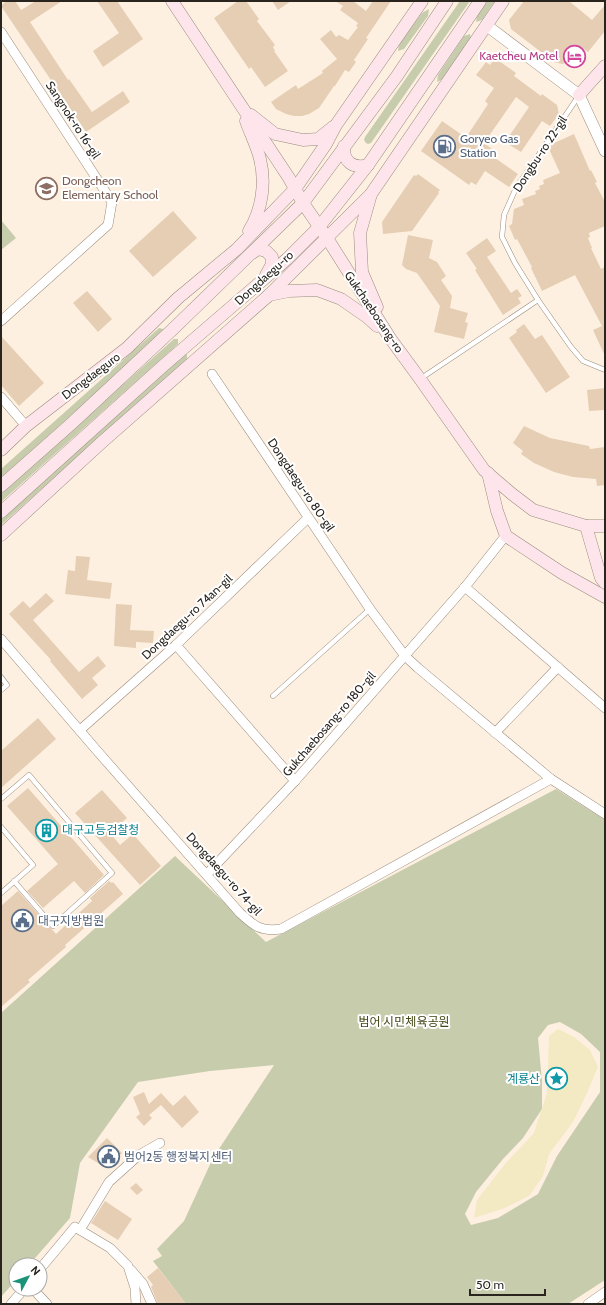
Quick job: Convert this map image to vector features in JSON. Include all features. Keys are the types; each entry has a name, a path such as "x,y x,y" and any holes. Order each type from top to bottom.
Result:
{"main road":[{"name":"Gukchaebosang-ro","path":"172,1 296,189 303,203 327,238 390,338 488,473 533,510 586,526 605,526"},
{"path":"237,249 296,189 326,144 336,125 422,1"},
{"path":"1,486 71,424 173,329 303,203 397,76 447,1"},
{"name":"Dongdaegu-ro","path":"1,512 162,366 287,259 319,227 368,165 480,1"},
{"path":"390,338 362,272 360,233 371,194 502,1"},
{"name":"Dongbu-ro 22-gil","path":"579,95 605,66"},
{"path":"241,106 275,134 303,140 318,138 336,125"},
{"path":"237,249 253,224 262,201 260,159 241,106"},
{"path":"344,146 343,152 350,163 355,166 362,167 368,165"},
{"name":"Dongdaegu-ro","path":"1,534 101,443 268,296 371,194"},
{"name":"Dongdaeguro","path":"1,450 26,426 127,348 178,298 237,249"},
{"path":"251,253 258,249 266,251 272,256 272,264 262,281"},
{"path":"268,296 289,291 317,290 341,299 367,317 390,338"},
{"path":"488,473 496,511 506,536 562,573 605,597"},
{"path":"586,526 601,578 605,583"}],"street":[{"path":"486,25 579,95 605,151"},
{"name":"Sangnok-ro 16-gil","path":"1,32 112,202 108,225 1,321"},
{"name":"Dongdaegu-ro 80-gil","path":"212,374 370,609 405,656 551,779 605,814"},
{"path":"1,397 26,426"},
{"name":"Dongdaegu-ro 74an-gil","path":"80,730 176,645 308,518"},
{"name":"Gukchaebosang-ro 180-gil","path":"207,874 296,781 465,587 506,536"},
{"path":"465,587 605,708"},
{"name":"Dongdaegu-ro 74-gil","path":"1,639 240,913 253,924 262,929 281,929 551,779"},
{"path":"176,645 296,781"},
{"path":"495,733 558,667"},
{"path":"80,1230 109,1182 139,1155 160,1143"},
{"path":"48,1259 74,1227 110,1248 143,1284 152,1304"},
{"path":"128,1266 134,1288 136,1304"},
{"path":"588,1304 605,1292"}],"lane":[{"name":"Dongbu-ro 22-gil","path":"579,95 516,188 504,215 502,237 515,263 538,300 571,347 583,361 605,370"},
{"path":"420,378 538,300"},
{"path":"273,696 370,609"},
{"path":"1,677 8,685 1,690"},
{"path":"1,799 29,775 112,873 53,926 14,881"},
{"path":"1,827 33,864 1,893"}],"green space":[{"path":"460,1 470,1 371,143 366,143 364,140 365,137"},
{"path":"487,1 495,1 482,20 476,22 477,15"},
{"path":"429,9 428,16 404,49 398,51 399,44 422,13"},
{"path":"470,34 471,39 443,79 437,82 438,75 464,36"},
{"path":"1,220 16,238 1,250"},
{"path":"159,328 163,329 163,333 1,478 1,469"},
{"path":"174,339 178,339 178,344 1,502 1,493"},
{"path":"183,354 187,354 187,359 1,525 1,516"},
{"name":"범어 시민체육공원","path":"556,789 605,820 605,1280 568,1304 186,1304 153,1261 162,1256 157,1249 184,1221 213,1158 274,1065 210,1071 138,1082 80,1163 70,1218 36,1257 8,1257 8,1289 1,1297 1,1013 175,856 266,942","holes":["560,1022 581,1034 600,1052 600,1092 557,1156 538,1194 498,1218 471,1225 465,1214 476,1192 503,1159 523,1138 542,1109 542,1081 538,1038 548,1025"]}],"sand":[{"path":"558,1029 574,1037 590,1050 598,1067 587,1093 573,1122 549,1154 543,1176 529,1196 505,1208 474,1218 477,1200 505,1164 534,1133 547,1093 549,1036"}],"building":[{"path":"6,1 15,1 21,10 36,1 62,1 30,22 68,80 69,79 92,112 123,91 130,102 86,132 1,6"},
{"path":"97,1 117,1 143,39 103,67 93,51 119,33"},
{"path":"238,1 246,1 259,19 257,21 275,45 273,47 274,51 288,71 265,87 251,67 249,69 214,18"},
{"path":"272,1 291,1 278,10"},
{"path":"335,1 353,1 366,11 373,1 391,1 366,38 368,39 354,60 356,62 349,72 345,70 319,108 302,116 286,114 276,109 271,102 296,85 298,89 323,73 322,71 337,59 320,39 331,30 336,37 339,35 348,40 358,27 356,26 358,23 340,10 343,6"},
{"path":"524,1 569,1 592,20 605,5 605,31 588,52 584,49 576,59 571,62 562,64 554,62 511,29 509,20"},
{"path":"495,58 516,73 514,76 541,96 542,94 557,105 559,114 550,126 542,121 521,152 505,142 529,107 516,97 484,143 492,149 488,153 518,174 509,187 485,171 476,185 471,182 469,185 421,151 442,121 465,137 469,133 488,104 485,101 494,88 476,75 486,62 490,65"},
{"path":"574,134 590,171 591,170 597,182 595,183 605,202 605,226 589,233 590,237 588,238 601,269 605,267 605,356 593,330 602,326 575,275 542,291 531,268 532,267 517,239 515,240 509,226 512,224 514,209 524,205 522,199 536,194 535,191 540,189 539,186 544,184 543,180 560,173 549,149 552,144"},
{"path":"418,174 440,190 438,192 439,193 412,231 383,234 382,222 414,175 416,176"},
{"path":"173,211 197,238 153,277 129,251"},
{"path":"408,235 433,240 429,258 437,262 446,276 441,280 452,296 450,308 468,313 465,322 468,323 464,339 434,332 440,306 417,273 406,269 402,265"},
{"path":"487,238 496,251 487,257 511,293 517,289 522,296 518,298 521,303 503,315 475,270 477,269 466,253"},
{"path":"87,291 112,319 98,332 73,303"},
{"path":"524,324 535,339 542,335 570,377 546,393 509,338"},
{"path":"1,336 44,383 19,406 1,385"},
{"path":"605,388 605,410 589,411 587,390"},
{"path":"524,426 550,438 589,446 590,449 605,447 605,485 597,486 596,479 573,477 554,472 534,463 521,454 523,451 513,443"},
{"path":"76,556 90,557 87,580 112,583 110,599 65,594 68,570 75,571"},
{"path":"46,593 54,601 33,620 79,672 98,656 106,666 92,678 98,685 82,699 50,661 51,660 9,614 23,601 30,608"},
{"path":"116,604 132,605 130,630 154,631 153,643 136,642 136,648 114,646"},
{"path":"38,718 56,739 1,788 1,751"},
{"name":"대구고등검찰청","path":"28,788 104,875 85,893 74,881 43,908 27,891 58,864 7,806"},
{"path":"102,790 127,818 110,833 120,845 133,834 161,866 140,885 75,813"},
{"path":"109,881 112,883 113,882 123,894 65,945 66,947 28,980 30,982 1,1007 1,906 18,891 56,934 92,901 90,898"},
{"path":"144,1092 149,1104 161,1093 173,1106 185,1095 199,1112 182,1128 161,1105 149,1115 152,1118 144,1126 136,1117 140,1114 133,1097"},
{"path":"107,1138 122,1153 106,1168 88,1157"},
{"path":"136,1183 143,1190 137,1195 130,1188"},
{"path":"105,1201 132,1219 118,1240 91,1223"},
{"path":"158,1268 186,1304 158,1304 151,1287 153,1285 147,1277"}],"place":[{"name":"Kaetcheu Motel","path":"574,56"},
{"name":"Goryeo Gas Station","path":"445,146"},
{"name":"Dongcheon Elementary School","path":"47,188"},
{"name":"대구고등검찰청","path":"47,830"},
{"name":"대구지방법원","path":"23,921"},
{"name":"계룡산","path":"556,1079"},
{"name":"범어2동 행정복지센터","path":"108,1157"}]}
